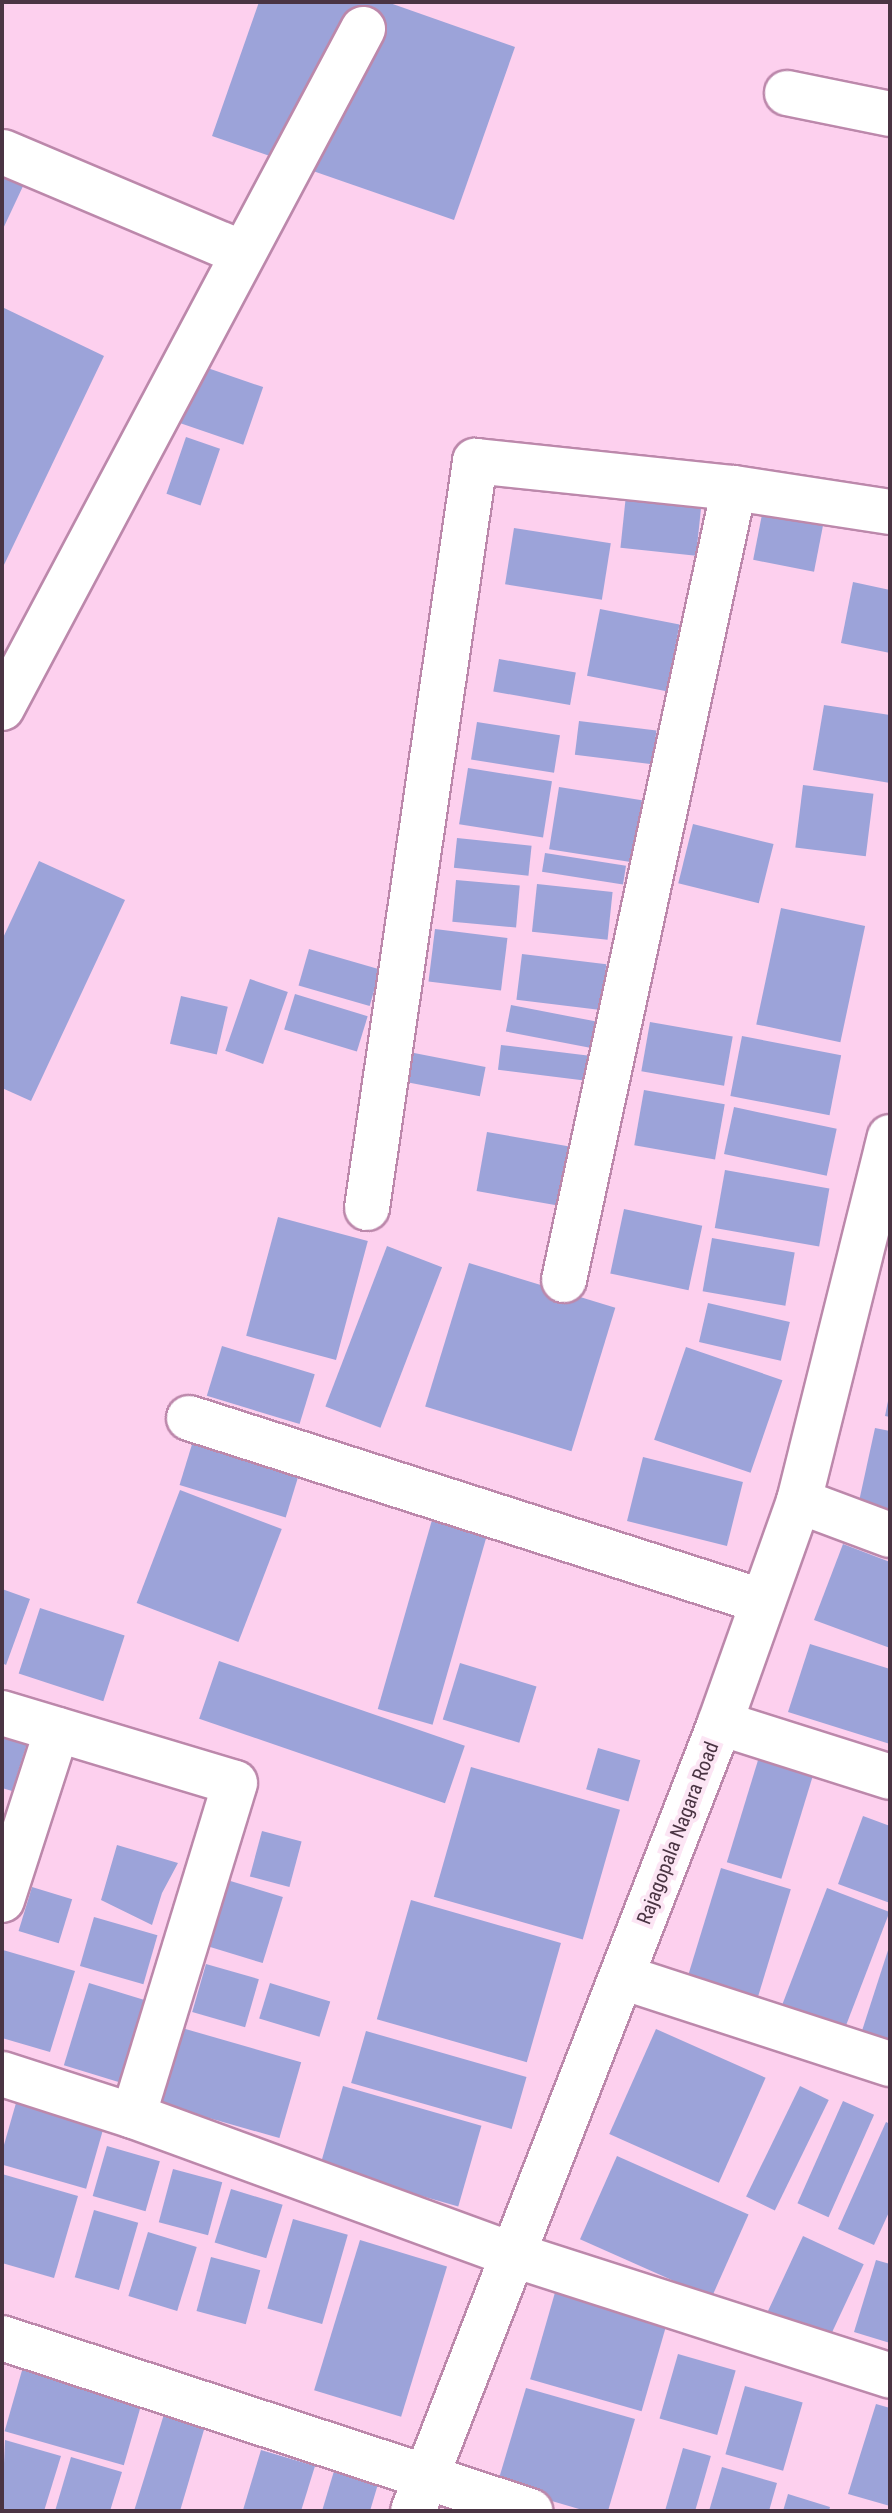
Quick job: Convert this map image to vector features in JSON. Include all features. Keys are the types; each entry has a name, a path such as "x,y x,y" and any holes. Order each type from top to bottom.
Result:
{"street":[{"path":"2,708 363,29"},
{"path":"787,93 890,114"},
{"path":"3,152 242,253"},
{"path":"367,1208 475,461 734,488 890,512"},
{"path":"564,1280 734,488"},
{"name":"Rajagopala Nagara Road","path":"419,2494 720,1723 799,1501 890,1137"},
{"path":"189,1418 761,1601"},
{"path":"799,1501 890,1535"},
{"path":"2,1713 235,1783 133,2116"},
{"path":"720,1723 890,1777"},
{"path":"2,1900 57,1730"},
{"path":"622,1977 890,2064"},
{"path":"2,2074 133,2116 511,2254 890,2376"},
{"path":"2,2338 419,2494 530,2511"}],"building":[{"path":"259,2 387,2 515,47 454,220 212,136"},
{"path":"2,174 24,184 2,231"},
{"path":"2,307 104,356 2,569"},
{"path":"196,364 263,387 243,445 176,422"},
{"path":"186,437 220,449 201,505 166,494"},
{"path":"626,495 702,503 696,556 620,548"},
{"path":"765,499 826,511 814,572 753,560"},
{"path":"514,528 611,543 602,600 505,584"},
{"path":"853,582 890,590 890,653 841,643"},
{"path":"600,609 680,624 667,691 587,676"},
{"path":"499,659 576,673 570,705 493,691"},
{"path":"824,705 890,715 890,783 813,770"},
{"path":"579,721 656,731 652,764 575,755"},
{"path":"477,722 560,735 554,773 471,760"},
{"path":"468,768 552,781 543,838 459,824"},
{"path":"803,785 873,794 866,856 795,848"},
{"path":"559,787 642,800 632,862 549,849"},
{"path":"693,824 774,844 759,903 678,883"},
{"path":"457,838 532,846 528,876 454,868"},
{"path":"545,853 626,866 623,885 542,872"},
{"path":"39,861 125,900 31,1101 2,1088 2,940"},
{"path":"456,880 520,886 516,927 452,922"},
{"path":"537,884 613,892 608,940 532,932"},
{"path":"781,908 865,926 840,1042 756,1024"},
{"path":"435,929 507,938 501,991 429,982"},
{"path":"309,949 380,969 370,1006 299,986"},
{"path":"522,954 606,964 601,1010 516,1000"},
{"path":"250,979 288,992 263,1064 225,1051"},
{"path":"295,994 368,1016 357,1052 284,1029"},
{"path":"181,996 228,1007 217,1055 170,1044"},
{"path":"511,1005 596,1022 591,1048 506,1032"},
{"path":"650,1022 733,1037 724,1086 641,1071"},
{"path":"742,1036 841,1055 830,1115 730,1096"},
{"path":"501,1045 587,1056 584,1080 498,1070"},
{"path":"409,1052 486,1067 480,1096 403,1081"},
{"path":"644,1090 725,1104 715,1159 634,1145"},
{"path":"734,1107 837,1129 827,1176 724,1154"},
{"path":"487,1132 580,1148 569,1207 477,1191"},
{"path":"725,1170 829,1188 819,1247 715,1228"},
{"path":"624,1209 702,1226 689,1290 610,1274"},
{"path":"278,1217 368,1241 336,1360 246,1336"},
{"path":"712,1238 795,1253 785,1306 703,1291"},
{"path":"387,1246 442,1267 380,1428 325,1407"},
{"path":"469,1263 615,1308 571,1451 425,1406"},
{"path":"708,1303 790,1322 781,1361 699,1342"},
{"path":"222,1346 315,1374 300,1424 207,1396"},
{"path":"686,1347 782,1380 751,1473 654,1440"},
{"path":"890,1396 890,1417 885,1416"},
{"path":"875,1428 890,1431 890,1512 858,1506"},
{"path":"193,1441 299,1473 286,1517 180,1485"},
{"path":"643,1457 743,1482 727,1546 627,1521"},
{"path":"180,1490 282,1529 238,1642 137,1603"},
{"path":"434,1513 489,1529 433,1725 378,1709"},
{"path":"843,1544 890,1562 890,1648 814,1620"},
{"path":"2,1589 30,1599 6,1665 2,1663"},
{"path":"40,1608 125,1636 103,1701 19,1674"},
{"path":"810,1644 890,1669 890,1744 788,1712"},
{"path":"219,1661 465,1746 445,1803 199,1719"},
{"path":"460,1663 537,1686 519,1743 443,1719"},
{"path":"2,1722 31,1731 12,1791 2,1788"},
{"path":"598,1748 640,1760 628,1801 586,1789"},
{"path":"759,1757 814,1774 781,1879 727,1862"},
{"path":"471,1767 620,1810 583,1939 434,1897"},
{"path":"863,1816 890,1826 890,1903 838,1884"},
{"path":"262,1831 302,1842 289,1887 250,1876"},
{"path":"117,1845 178,1863 162,1893 152,1925 101,1900"},
{"path":"721,1868 791,1889 758,1996 688,1975"},
{"path":"214,1876 283,1897 263,1963 194,1942"},
{"path":"32,1887 72,1899 59,1943 19,1931"},
{"path":"827,1888 890,1912 842,2036 779,2012"},
{"path":"411,1900 561,1943 527,2062 377,2019"},
{"path":"94,1917 157,1935 143,1984 80,1966"},
{"path":"890,1944 890,2047 860,2037"},
{"path":"3,1950 75,1971 50,2052 2,2038"},
{"path":"206,1964 259,1979 245,2027 192,2012"},
{"path":"89,1983 144,2000 119,2082 64,2065"},
{"path":"270,1983 330,2001 319,2037 259,2018"},
{"path":"182,2028 301,2062 279,2138 160,2104"},
{"path":"656,2029 766,2078 719,2183 609,2134"},
{"path":"366,2031 527,2077 512,2129 351,2083"},
{"path":"343,2086 481,2126 458,2206 320,2167"},
{"path":"800,2086 829,2100 775,2211 746,2197"},
{"path":"843,2101 874,2115 829,2217 797,2203"},
{"path":"16,2103 103,2128 86,2189 2,2165 2,2152"},
{"path":"886,2122 890,2124 890,2210 874,2245 838,2229"},
{"path":"107,2146 160,2161 146,2211 93,2196"},
{"path":"617,2156 749,2215 712,2298 580,2239"},
{"path":"173,2169 222,2182 208,2235 159,2222"},
{"path":"2,2174 78,2196 54,2278 2,2263"},
{"path":"231,2189 283,2205 266,2258 215,2243"},
{"path":"94,2210 138,2223 119,2290 75,2277"},
{"path":"293,2219 348,2235 322,2324 267,2308"},
{"path":"148,2232 197,2247 177,2311 128,2296"},
{"path":"803,2236 864,2264 826,2346 765,2318"},
{"path":"360,2240 447,2267 401,2417 314,2390"},
{"path":"211,2257 260,2270 246,2324 197,2311"},
{"path":"876,2260 890,2264 890,2343 854,2332"},
{"path":"556,2289 668,2321 642,2411 530,2379"},
{"path":"678,2354 736,2371 717,2435 660,2418"},
{"path":"25,2360 144,2394 124,2465 5,2431"},
{"path":"745,2386 803,2403 783,2471 725,2454"},
{"path":"526,2388 635,2419 608,2511 586,2511 497,2485"},
{"path":"876,2404 890,2408 890,2506 848,2494"},
{"path":"165,2411 206,2423 180,2511 134,2511"},
{"path":"5,2440 61,2456 44,2511 2,2511"},
{"path":"683,2448 711,2456 695,2511 665,2511"},
{"path":"261,2450 315,2466 301,2511 243,2510"},
{"path":"71,2457 122,2472 110,2511 55,2511"},
{"path":"722,2467 777,2483 769,2511 709,2511"},
{"path":"334,2471 378,2484 370,2511 322,2511"},
{"path":"788,2494 830,2507 829,2511 783,2511"}]}
